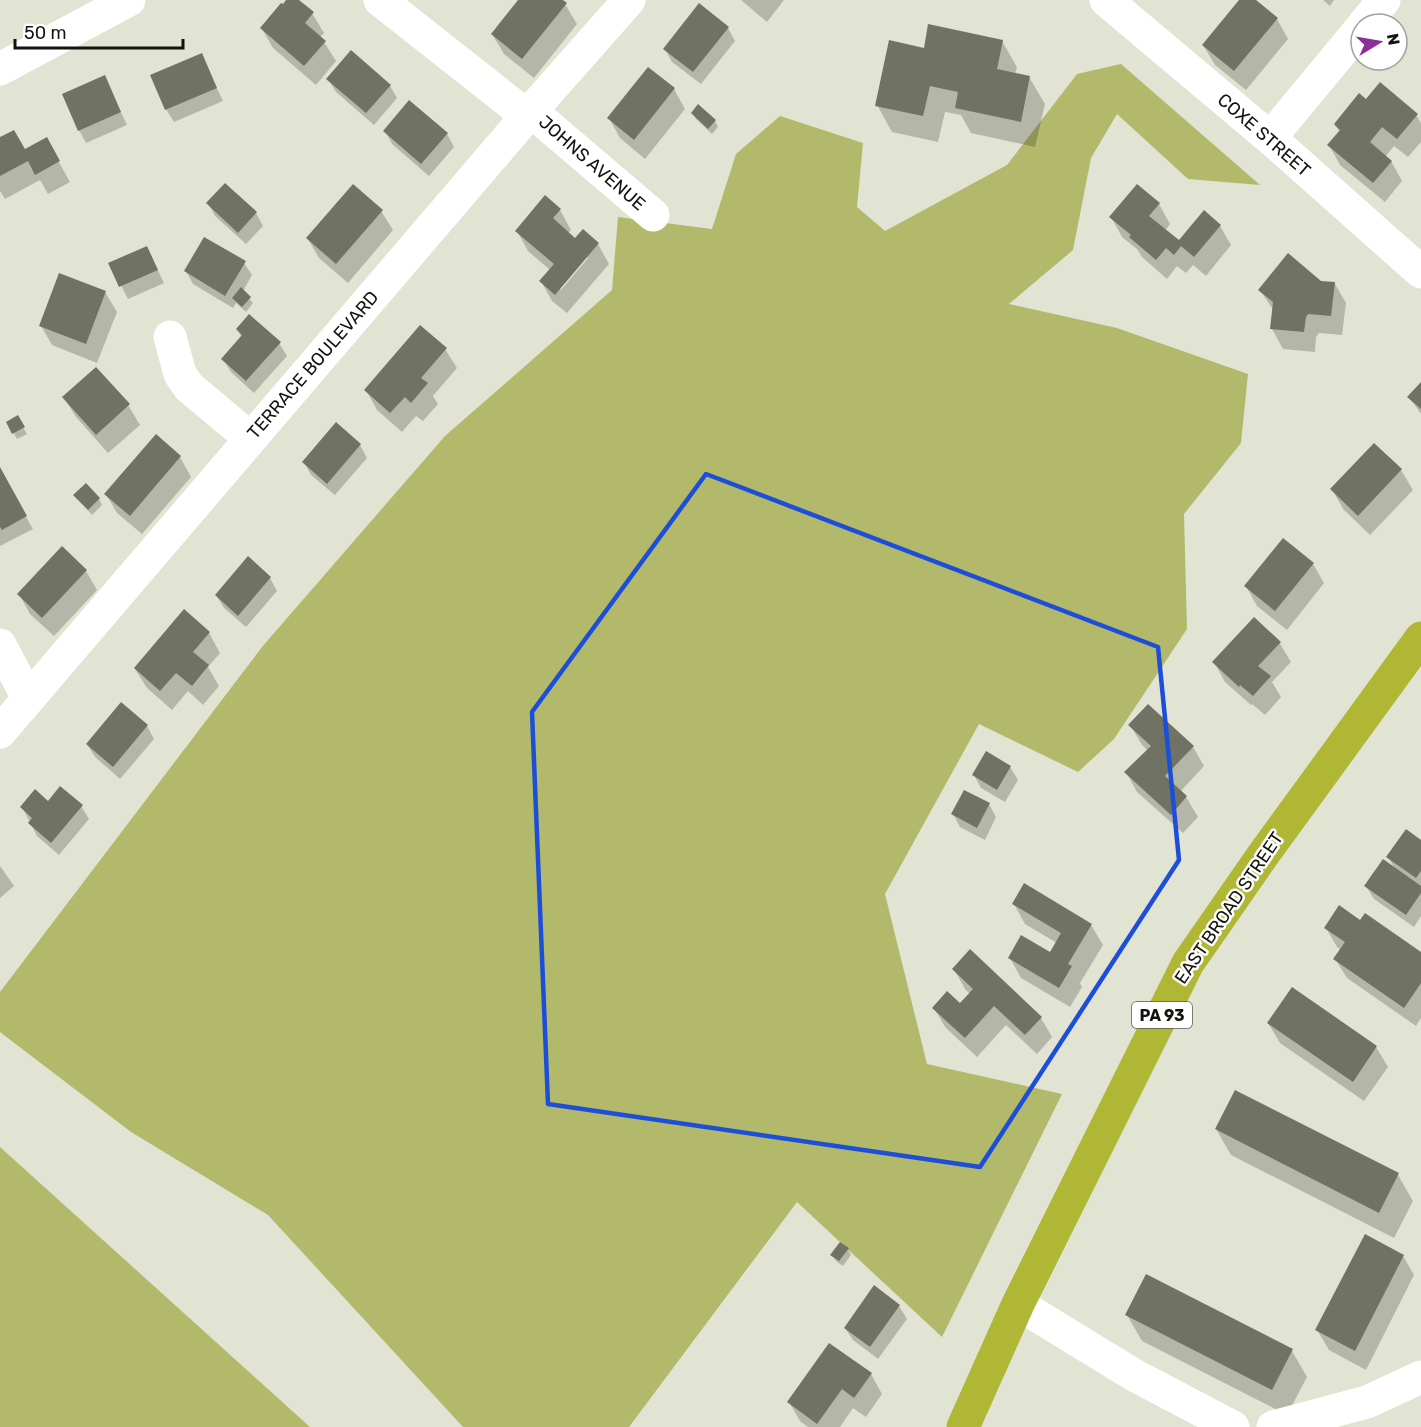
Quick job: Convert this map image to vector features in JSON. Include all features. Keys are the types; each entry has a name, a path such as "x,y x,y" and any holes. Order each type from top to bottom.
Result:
{"highway":[{"name":"EAST BROAD STREET","path":"963,1427 1018,1304 1188,963 1263,855 1421,638"}],"street":[{"path":"0,69 129,0"},
{"name":"JOHNS AVENUE","path":"380,0 529,113 653,215"},
{"name":"TERRACE BOULEVARD","path":"0,732 529,113 629,0"},
{"path":"1374,12 1384,0"},
{"name":"COXE STREET","path":"1112,2 1270,138 1415,255"},
{"path":"1270,138 1349,43"},
{"path":"170,337 180,374 189,387 250,438"},
{"path":"0,645 28,698"},
{"path":"1018,1304 1134,1375 1233,1427"},
{"path":"1272,1427 1367,1402 1421,1377"}],"highlighted area":[{"path":"706,474 1158,647 1179,860 980,1167 548,1104 532,712"}],"green space":[{"path":"1121,64 1260,185 1188,179 1117,114 1091,158 1073,250 1009,304 1117,328 1248,374 1241,443 1184,514 1187,629 1114,739 1078,772 979,724 885,894 927,1064 1062,1094 942,1337 797,1202 629,1427 463,1427 268,1215 131,1132 0,1032 0,992 262,647 445,436 612,290 618,217 712,229 736,154 780,116 863,143 857,207 885,231 1007,165 1077,74"},
{"path":"0,1147 310,1427 0,1427"}],"building":[{"path":"286,0 299,0 314,12 305,23 326,41 304,66 260,28"},
{"path":"518,0 563,0 567,3 522,59 491,34"},
{"path":"1239,0 1256,0 1278,18 1234,71 1202,45"},
{"path":"699,3 729,27 693,72 663,49"},
{"path":"928,24 1003,40 997,69 1030,76 1021,122 955,108 958,92 930,86 923,116 875,106 889,40 924,48"},
{"path":"351,50 391,85 366,113 326,79"},
{"path":"202,53 217,88 165,110 150,75"},
{"path":"648,67 675,88 634,140 607,118"},
{"path":"105,75 121,112 78,131 62,94"},
{"path":"1380,82 1418,114 1397,139 1382,127 1370,142 1392,161 1373,183 1327,145 1340,130 1334,124 1359,93 1366,99"},
{"path":"409,100 448,133 421,164 383,131"},
{"path":"698,104 716,120 708,129 691,113"},
{"path":"14,130 25,149 47,137 60,161 35,175 28,161 0,176 0,137"},
{"path":"225,183 257,212 238,233 206,203"},
{"path":"353,184 383,210 336,264 306,238"},
{"path":"1137,184 1160,203 1149,216 1179,240 1204,210 1221,225 1194,257 1181,246 1174,255 1166,248 1156,260 1109,217"},
{"path":"545,195 561,209 553,218 575,238 583,229 599,243 555,295 539,281 554,264 515,231"},
{"path":"204,237 246,261 225,296 184,271"},
{"path":"147,246 158,270 119,287 108,263"},
{"path":"1288,253 1321,281 1335,282 1331,316 1308,314 1304,332 1270,329 1273,302 1258,290"},
{"path":"59,273 106,291 86,344 39,326"},
{"path":"241,287 251,297 242,307 232,298"},
{"path":"249,314 281,342 246,381 221,359 242,335 236,329"},
{"path":"420,325 447,348 421,378 428,383 411,403 405,397 390,413 364,390"},
{"path":"96,367 130,404 96,435 62,397"},
{"path":"1421,382 1421,409 1407,397"},
{"path":"18,415 25,427 12,434 6,422"},
{"path":"336,422 361,444 327,484 302,462"},
{"path":"156,434 181,456 130,516 104,494"},
{"path":"1374,443 1402,469 1358,516 1330,489"},
{"path":"0,467 27,516 2,530 0,527"},
{"path":"86,483 100,498 88,510 73,495"},
{"path":"1283,538 1314,563 1275,611 1244,586"},
{"path":"62,546 87,570 42,618 17,594"},
{"path":"248,556 271,577 238,616 215,595"},
{"path":"184,609 210,632 193,652 209,665 192,686 176,673 160,691 134,668"},
{"path":"1254,617 1281,642 1258,666 1271,676 1253,696 1240,685 1239,687 1212,662"},
{"path":"121,702 148,725 113,767 86,744"},
{"path":"1148,704 1194,746 1165,776 1187,796 1171,815 1124,772 1151,746 1128,725"},
{"path":"986,751 1011,766 997,790 972,775"},
{"path":"60,786 83,805 51,843 28,823 32,818 20,807 35,789 48,801"},
{"path":"964,790 990,803 977,828 951,814"},
{"path":"1406,829 1421,840 1421,871 1416,878 1386,857"},
{"path":"1383,859 1421,886 1421,893 1406,915 1364,886"},
{"path":"1024,883 1092,924 1068,964 1072,966 1059,988 1008,958 1021,935 1050,952 1061,933 1012,904"},
{"path":"1339,905 1360,920 1365,913 1421,952 1421,983 1404,1008 1333,959 1345,942 1324,928"},
{"path":"970,949 1042,1017 1025,1035 994,1006 965,1038 932,1008 947,991 960,1003 973,989 952,969"},
{"path":"1292,987 1377,1046 1353,1082 1267,1023"},
{"path":"1235,1090 1399,1173 1379,1213 1215,1129"},
{"path":"1365,1234 1404,1255 1355,1351 1315,1330"},
{"path":"840,1242 849,1248 839,1261 830,1255"},
{"path":"1146,1274 1293,1349 1272,1390 1125,1315"},
{"path":"874,1285 900,1305 870,1347 844,1328"},
{"path":"829,1343 872,1373 854,1398 842,1389 817,1424 787,1402"}]}
